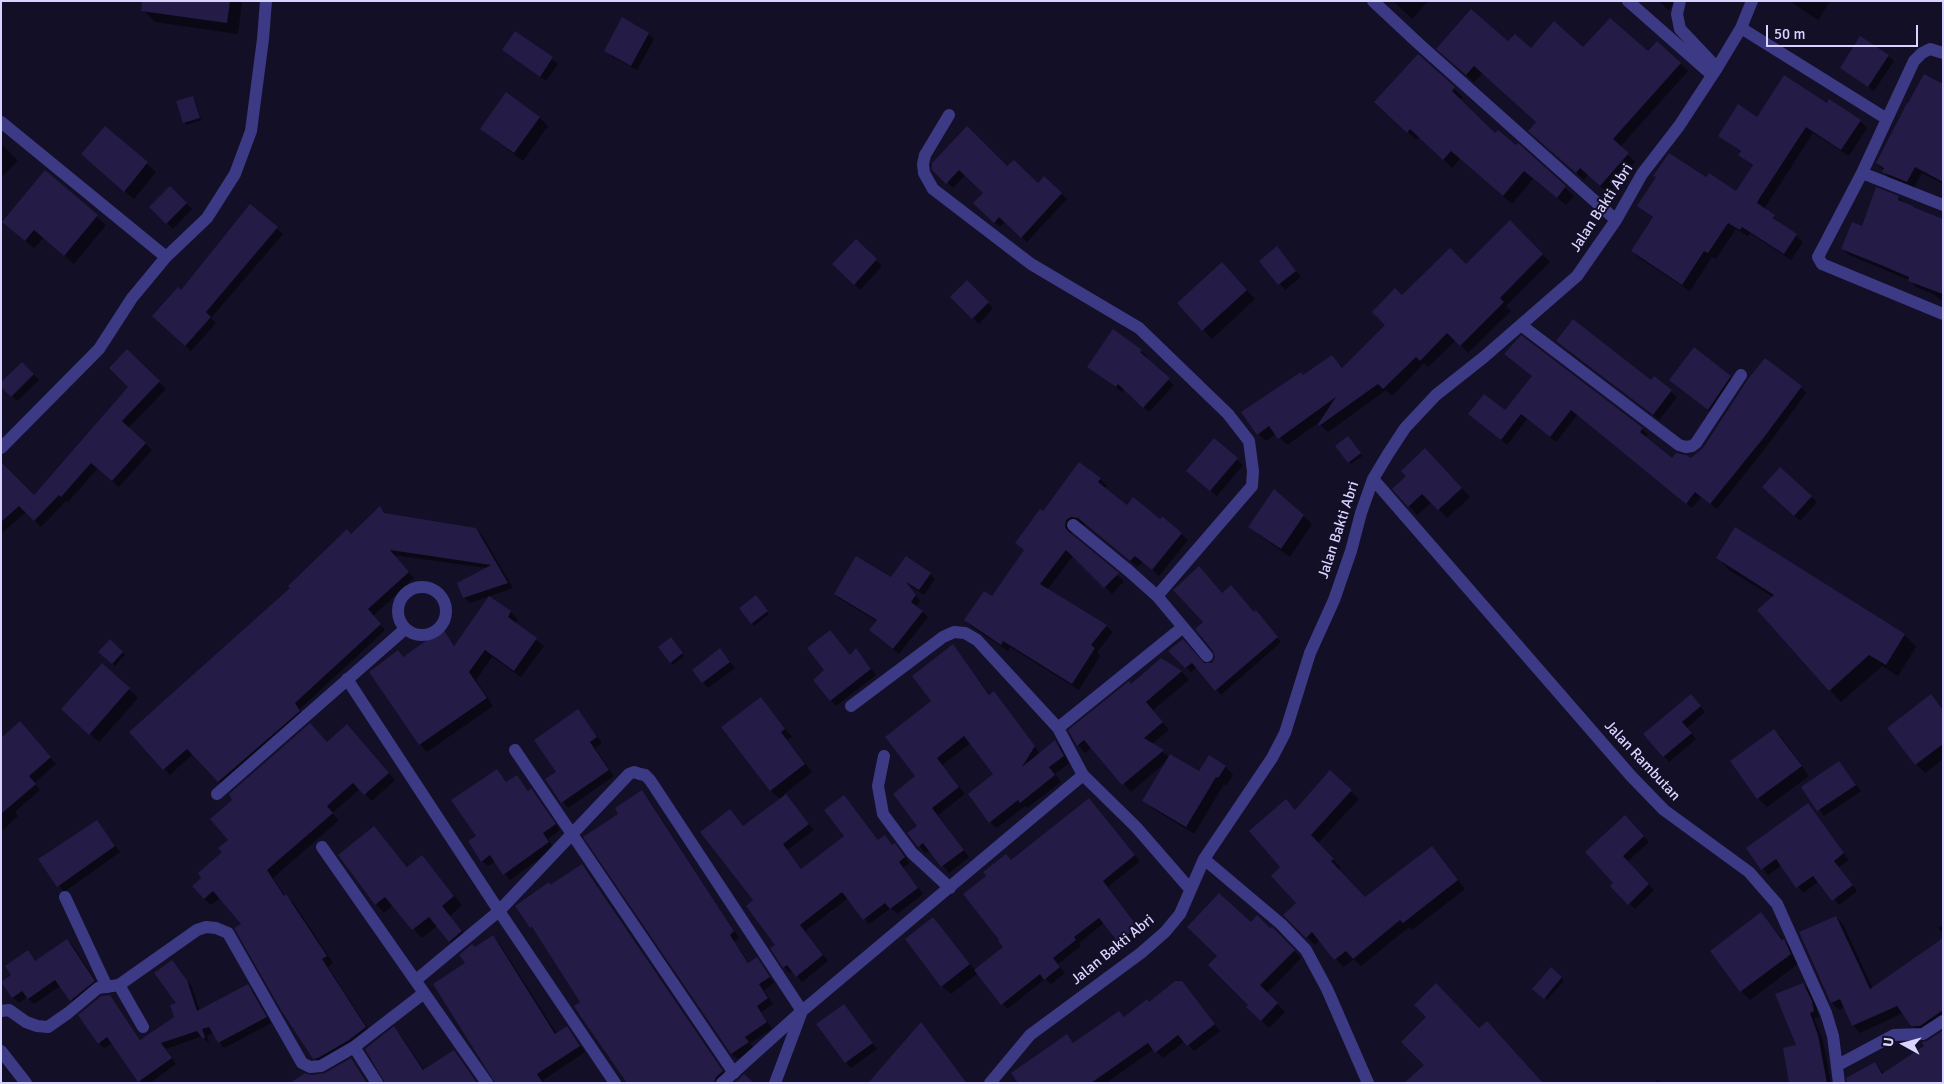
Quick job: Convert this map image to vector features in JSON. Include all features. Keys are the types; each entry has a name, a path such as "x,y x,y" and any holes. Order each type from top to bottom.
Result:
{"street":[{"path":"1,448 99,349 132,298 166,257 207,218 235,174 252,131 266,1"},
{"path":"1373,1 1616,220"},
{"path":"1628,1 1714,71"},
{"path":"1680,1 1677,14 1680,29 1714,71"},
{"name":"Jalan Bakti Abri","path":"990,1083 1030,1035 1141,953 1165,932 1180,914 1204,859 1272,758 1285,732 1310,654 1334,600 1351,552 1361,513 1373,479 1405,428 1436,396 1577,276 1616,220 1642,174 1679,126 1714,71 1740,28 1752,1"},
{"path":"1740,28 1887,119"},
{"path":"1943,52 1930,49 1922,53 1914,61 1862,173 1818,257 1822,264 1943,314"},
{"path":"949,115 925,154 924,173 933,189 1031,264 1140,328 1228,414 1249,441 1253,471 1252,486 1157,596"},
{"path":"1,122 166,257"},
{"path":"1862,173 1943,205"},
{"path":"1521,325 1679,445 1686,447 1696,443 1741,375"},
{"name":"Jalan Rambutan","path":"1373,479 1631,776 1664,810 1749,872 1777,904 1826,1013 1833,1036 1839,1083"},
{"path":"1073,526 1157,596 1207,656"},
{"path":"1058,728 1183,627"},
{"path":"217,794 405,629"},
{"path":"851,706 943,637 954,632 965,633 977,640 1058,728 1083,775 1136,827 1190,889"},
{"path":"347,679 499,912 615,1083"},
{"path":"515,750 734,1073"},
{"path":"884,756 878,786 883,814 912,853 950,888"},
{"path":"416,980 499,912 573,836 629,774 634,772 645,775 802,1011"},
{"path":"722,1083 802,1011 1083,775"},
{"path":"322,847 487,1083"},
{"path":"1204,859 1281,924 1306,950 1327,989 1368,1083"},
{"path":"65,897 113,986 143,1026"},
{"path":"1,1011 9,1010 26,1022 37,1026 48,1026 68,1013 98,988 113,986 197,930 206,927 216,928 228,933 302,1063 310,1066 320,1066 354,1047 424,993"},
{"path":"775,1083 802,1011"},
{"path":"1838,1065 1894,1035 1924,1034 1943,1020"},
{"path":"354,1047 377,1083"},
{"path":"1,1051 26,1083"}],"building":[{"path":"142,1 230,1 227,23 141,11"},
{"path":"1471,9 1508,41 1515,34 1531,48 1554,21 1583,47 1610,18 1648,51 1657,41 1681,63 1613,139 1629,153 1600,186 1580,168 1576,173 1528,131 1536,122 1474,66 1466,75 1436,49"},
{"path":"622,17 649,33 631,66 604,51"},
{"path":"515,31 553,57 540,77 502,50"},
{"path":"1860,36 1889,55 1868,87 1840,68"},
{"path":"1418,54 1455,87 1452,91 1495,133 1498,130 1516,145 1518,143 1566,186 1557,198 1524,171 1503,196 1451,151 1443,160 1410,129 1407,133 1374,102"},
{"path":"1924,74 1943,84 1943,182 1915,167 1907,182 1882,172 1884,168 1876,163"},
{"path":"1784,75 1827,103 1829,99 1861,120 1841,150 1806,127 1759,199 1757,203 1775,215 1773,218 1797,234 1784,254 1742,227 1740,230 1728,223 1708,253 1704,251 1682,285 1631,251 1653,217 1637,206 1656,177 1653,176 1669,153 1706,177 1709,173 1736,191 1753,165 1738,155 1741,151 1718,136 1738,104 1757,117"},
{"path":"506,92 540,117 514,153 480,129"},
{"path":"193,96 200,118 183,123 176,101"},
{"path":"105,126 148,162 124,192 81,154"},
{"path":"967,126 1007,166 1014,160 1038,183 1044,176 1062,193 1021,238 999,217 994,223 973,203 983,193 959,170 946,184 932,170 932,163"},
{"path":"45,170 98,215 64,256 34,230 25,241 2,222"},
{"path":"170,186 187,203 166,224 149,207"},
{"path":"1876,187 1899,196 1898,200 1943,219 1943,294 1908,281 1909,277 1841,249 1852,222 1862,226"},
{"path":"250,204 278,227 206,312 211,317 185,346 152,316 178,287 181,290"},
{"path":"1510,220 1543,254 1500,298 1504,302 1460,346 1447,333 1420,361 1416,357 1383,389 1378,384 1319,426 1318,424 1336,397 1278,439 1269,426 1257,435 1241,412 1301,372 1303,375 1332,355 1342,368 1385,325 1372,312 1395,288 1402,295 1450,248 1466,264"},
{"path":"856,239 877,259 854,285 832,264"},
{"path":"1277,246 1296,271 1278,285 1259,261"},
{"path":"1222,262 1247,290 1202,331 1177,303"},
{"path":"967,280 989,302 972,319 950,297"},
{"path":"1573,319 1651,380 1654,376 1672,390 1653,415 1556,341"},
{"path":"1113,329 1142,350 1140,352 1170,378 1143,408 1118,384 1116,387 1087,367"},
{"path":"1521,335 1643,428 1640,432 1672,458 1676,453 1691,458 1703,448 1748,379 1765,358 1802,386 1765,436 1710,504 1695,492 1686,504 1571,410 1550,437 1521,414 1501,440 1468,414 1484,394 1505,410 1532,376 1504,354"},
{"path":"1694,347 1731,376 1708,410 1669,380"},
{"path":"127,349 160,381 122,421 146,443 112,481 91,463 61,497 59,495 34,521 19,506 1,522 1,462 34,495 128,387 109,368"},
{"path":"22,362 34,374 11,397 1,387 1,382"},
{"path":"1348,436 1361,453 1348,463 1335,446"},
{"path":"1214,438 1238,458 1210,491 1186,471"},
{"path":"1425,448 1462,488 1438,510 1422,494 1408,507 1392,489 1406,476 1401,471"},
{"path":"1079,462 1101,478 1098,482 1127,505 1133,497 1160,519 1162,516 1182,533 1152,570 1135,556 1130,561 1078,518 1071,517 1066,520 1065,527 1068,531 1119,573 1104,588 1066,550 1040,584 1107,625 1091,645 1095,648 1072,684 1003,641 1001,645 964,620 984,591 992,596 1024,550 1015,543 1040,509 1043,511"},
{"path":"1780,467 1812,496 1794,516 1762,487"},
{"path":"1274,489 1304,515 1281,549 1248,527"},
{"path":"380,506 384,513 476,528 508,583 463,598 457,583 491,565 390,550 409,572 368,609 381,624 295,703 300,711 218,782 187,749 163,770 129,732 290,588 288,586 347,529 351,534"},
{"path":"1735,527 1905,634 1886,665 1869,655 1829,691 1757,610 1774,595 1716,558"},
{"path":"856,556 891,577 906,556 931,573 919,590 906,582 916,595 911,602 923,611 893,649 869,630 877,620 834,594"},
{"path":"1199,566 1222,593 1231,585 1254,612 1256,610 1278,637 1215,691 1192,663 1185,668 1168,651 1183,639 1204,663 1212,663 1215,658 1213,651 1195,629 1203,622 1173,590"},
{"path":"756,595 768,611 751,624 739,608"},
{"path":"489,596 511,611 508,617 537,638 514,671 485,650 469,672 487,698 419,745 369,672 398,650 403,657 443,629 454,646"},
{"path":"830,630 850,655 856,648 871,669 830,701 813,680 824,670 807,648"},
{"path":"671,637 683,653 670,663 658,647"},
{"path":"110,639 123,652 112,664 98,652"},
{"path":"953,644 989,695 994,691 1035,746 1022,767 1055,740 1064,756 1049,767 1055,775 1020,803 1018,800 989,823 968,794 993,774 964,736 937,758 959,787 932,808 964,850 941,867 923,843 918,847 907,833 917,826 893,794 915,776 885,737 931,701 912,676"},
{"path":"720,648 730,662 702,683 692,670"},
{"path":"1161,658 1182,671 1146,702 1163,722 1144,738 1164,750 1122,785 1084,740 1077,746 1068,730 1129,681 1131,684"},
{"path":"102,663 130,688 89,735 61,709"},
{"path":"1691,694 1701,706 1682,722 1692,733 1663,757 1643,734"},
{"path":"1931,694 1943,710 1943,744 1915,765 1887,728"},
{"path":"761,697 785,729 781,732 805,764 770,791 721,727"},
{"path":"578,709 597,737 590,742 609,770 561,803 545,779 556,772 534,740"},
{"path":"20,721 51,757 29,776 36,784 1,814 1,738"},
{"path":"310,723 327,742 347,724 389,773 364,795 353,783 327,806 333,813 267,870 284,896 286,894 327,956 322,959 366,1027 349,1040 313,1059 281,1010 234,928 241,924 213,891 204,899 192,886 201,878 198,873 222,852 218,848 228,840 210,819 232,800 229,794"},
{"path":"1774,729 1802,766 1757,799 1730,761"},
{"path":"1170,754 1199,771 1209,755 1226,766 1218,778 1216,777 1186,827 1142,801"},
{"path":"1839,761 1856,785 1817,811 1801,787"},
{"path":"497,769 506,782 517,775 528,791 531,788 556,824 543,833 549,842 503,875 490,855 481,862 468,841 476,836 451,800"},
{"path":"1330,770 1352,790 1311,835 1334,859 1331,861 1365,897 1432,846 1458,880 1403,923 1400,920 1353,959 1346,951 1334,960 1312,932 1306,938 1283,915 1296,903 1271,876 1280,867 1249,831 1286,799 1295,810"},
{"path":"642,790 734,931 730,935 748,963 757,957 770,977 759,984 768,998 757,1006 767,1022 745,1037 749,1042 731,1054 583,837 618,814 615,808"},
{"path":"786,794 809,824 783,844 801,869 844,836 824,810 844,795 878,840 885,835 892,845 895,843 905,857 899,862 918,888 890,909 885,903 863,920 842,892 800,925 823,955 796,977 787,965 783,968 770,948 775,945 746,906 753,900 700,832 730,809 743,826"},
{"path":"1089,798 1135,855 1103,881 1138,927 1118,942 1099,918 1074,937 1076,940 1053,958 1060,967 1044,980 1040,974 1001,1005 974,970 1003,947 963,894 986,876 983,872 1006,854 1011,860"},
{"path":"1808,803 1844,853 1834,861 1853,885 1832,901 1813,876 1796,888 1776,859 1761,870 1746,848"},
{"path":"1625,815 1644,836 1623,856 1649,884 1628,905 1610,886 1613,883 1585,852"},
{"path":"97,820 115,846 57,887 38,859"},
{"path":"374,826 407,867 422,855 454,896 442,906 462,931 449,942 429,917 412,930 385,897 375,905 338,855"},
{"path":"582,864 723,1071 716,1077 714,1083 627,1083 574,1006 580,1002 532,927 530,928 515,906 549,882 550,885"},
{"path":"1219,893 1251,922 1257,915 1295,950 1260,985 1278,1003 1261,1021 1246,1007 1248,1005 1208,965 1217,956 1187,927"},
{"path":"1761,912 1782,940 1784,939 1791,954 1740,992 1710,951"},
{"path":"1836,916 1870,989 1943,938 1943,1010 1920,1026 1911,1026 1897,1006 1852,1026 1840,999 1831,1003 1799,932"},
{"path":"933,917 970,964 941,987 905,939"},
{"path":"493,935 555,1034 567,1026 580,1046 537,1074 543,1083 495,1083 433,984 465,963 459,955 472,944 475,947"},
{"path":"67,939 95,981 70,1001 55,980 28,999 22,991 12,998 1,982 11,975 5,966 28,950 35,961"},
{"path":"172,960 187,980 197,1011 248,984 267,1017 218,1043 209,1027 202,1029 205,1037 203,1039 197,1031 161,1043 172,1058 138,1082 107,1037 98,1044 78,1015 101,996 110,995 140,1040 174,1017 170,1005 176,1003 154,973"},
{"path":"1551,967 1562,977 1544,999 1532,989"},
{"path":"1175,981 1182,981 1215,1024 1187,1046 1178,1035 1155,1053 1148,1043 1091,1083 1018,1083 1011,1073 1067,1034 1073,1043 1119,1011 1124,1017 1147,999 1149,1002"},
{"path":"1436,983 1479,1028 1487,1021 1543,1083 1404,1083 1424,1065 1401,1042 1426,1017 1414,1005"},
{"path":"1803,983 1812,1001 1814,1011 1810,1013 1818,1035 1827,1083 1789,1083 1783,1048 1796,1045 1775,994"},
{"path":"844,1004 873,1043 845,1063 816,1024"},
{"path":"921,1022 967,1083 868,1083"},
{"path":"394,1026 423,1070 454,1050 477,1083 385,1083 365,1049"},
{"path":"1942,1031 1943,1083 1847,1083 1846,1078 1875,1062 1882,1074 1924,1046 1922,1042 1927,1041"},
{"path":"351,1058 367,1083 290,1083 305,1073 311,1075 325,1073"},
{"path":"744,1074 754,1083 734,1083 739,1079"}]}
